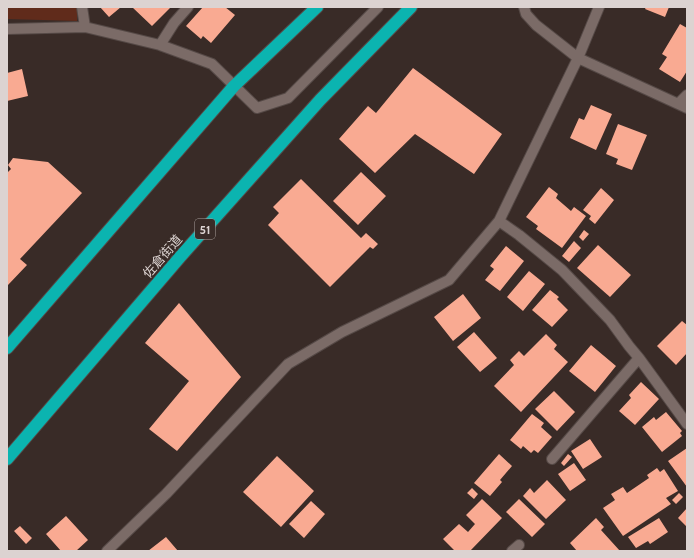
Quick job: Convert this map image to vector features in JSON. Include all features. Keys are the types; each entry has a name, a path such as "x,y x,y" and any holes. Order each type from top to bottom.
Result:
{"highway":[{"path":"7,348 234,86 317,7"},
{"name":"佐倉街道","path":"7,459 180,257 320,100 411,7"}],"street":[{"path":"82,7 85,27"},
{"path":"160,45 174,23 188,7"},
{"path":"7,29 85,27 160,45 212,64 257,108 288,98 378,7"},
{"path":"524,7 526,14 536,25 578,58 682,106 687,95"},
{"path":"107,551 166,494 288,364 342,332 449,280 498,221 578,58 598,7"},
{"path":"498,221 519,235 562,270 610,320 687,424"},
{"path":"552,459 639,358"}],"shaded area":[{"path":"7,7 77,7 77,21 7,19"}],"building":[{"path":"100,7 121,7 109,17"},
{"path":"132,7 171,7 152,26"},
{"path":"203,7 225,7 235,15 211,43 203,36 201,39 186,26"},
{"path":"646,7 669,7 665,17 645,9"},
{"path":"680,24 687,28 687,71 680,82 659,69 667,57 662,54"},
{"path":"413,68 502,134 474,174 415,134 375,173 339,139 368,106 376,113"},
{"path":"22,69 28,96 7,101 7,73"},
{"path":"591,105 612,114 596,150 570,138 579,118 584,120"},
{"path":"618,124 647,135 632,170 616,164 618,159 606,154"},
{"path":"13,158 48,162 82,193 20,259 27,265 8,285 7,173 11,169 8,165"},
{"path":"361,172 386,196 358,225 333,201"},
{"path":"301,179 361,238 366,233 378,244 373,249 370,247 330,287 268,225 279,213 273,207"},
{"path":"549,187 558,194 556,198 571,211 574,207 586,216 562,248 536,229 538,226 526,217"},
{"path":"601,188 614,200 595,224 589,219 591,216 583,210"},
{"path":"584,230 589,234 583,241 579,237"},
{"path":"574,241 581,248 569,262 562,256"},
{"path":"598,245 631,275 610,297 577,268"},
{"path":"506,246 524,261 500,291 485,280 494,269 490,266"},
{"path":"529,271 545,284 523,311 507,297"},
{"path":"550,290 559,297 557,299 568,310 552,327 532,310"},
{"path":"463,294 481,318 453,341 434,317"},
{"path":"179,303 241,377 177,451 149,429 189,381 145,343"},
{"path":"682,321 687,325 687,353 676,365 657,346"},
{"path":"474,332 497,358 480,372 457,347"},
{"path":"546,334 557,345 554,349 568,362 521,412 494,386 514,365 510,360 519,351 524,356"},
{"path":"591,345 616,366 595,392 569,371"},
{"path":"641,382 659,399 635,425 619,411 631,398 629,395"},
{"path":"554,391 575,412 557,431 535,409"},
{"path":"666,412 682,431 680,433 682,436 662,452 642,427 654,417 656,420"},
{"path":"532,414 544,423 541,427 552,437 538,453 534,450 531,453 523,446 521,449 510,440"},
{"path":"590,439 602,457 583,469 571,451"},
{"path":"687,448 687,487 668,461"},
{"path":"499,454 512,466 500,480 502,482 490,496 474,483"},
{"path":"568,454 572,457 564,466 561,463"},
{"path":"277,456 314,491 281,527 243,492"},
{"path":"574,463 586,480 570,491 558,474"},
{"path":"657,468 660,472 664,469 678,491 666,498 671,504 623,536 603,508 615,500 611,494 623,487 627,493 649,478 647,475"},
{"path":"547,480 566,500 546,519 523,496 530,488 534,493"},
{"path":"472,488 478,494 474,499 467,493"},
{"path":"679,493 683,497 676,504 672,500"},
{"path":"482,499 502,518 470,551 455,551 443,539 459,524 468,532 475,524 466,515"},
{"path":"519,499 545,524 532,537 506,512"},
{"path":"311,501 325,514 304,538 289,524"},
{"path":"687,508 687,527 678,518"},
{"path":"66,516 88,540 76,551 61,551 46,534"},
{"path":"596,518 604,527 601,530 620,551 577,551 570,543"},
{"path":"659,518 668,532 650,544 648,541 636,548 628,537"},
{"path":"20,526 32,538 26,544 14,531"},
{"path":"166,537 178,551 148,551"}]}
